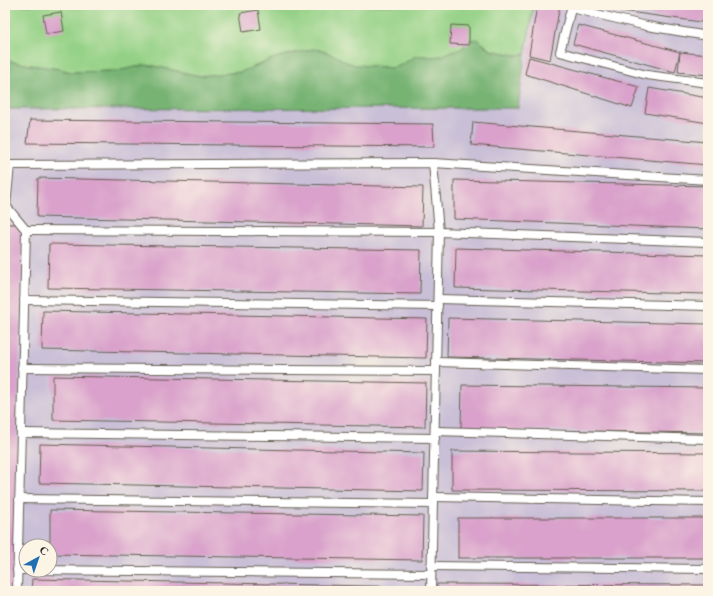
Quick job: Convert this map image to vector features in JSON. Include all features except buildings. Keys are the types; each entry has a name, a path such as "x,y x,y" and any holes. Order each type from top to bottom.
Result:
{"lane":[{"path":"708,36 647,26 572,6 560,52 647,75 708,83"},
{"path":"17,591 26,230 6,206 10,165 433,163 708,180"},
{"path":"431,591 439,232 433,163"},
{"path":"26,230 439,232 708,242"},
{"path":"24,300 438,302 708,306"},
{"path":"22,368 436,366 708,370"},
{"path":"21,433 435,435 708,439"},
{"path":"19,499 708,502"},
{"path":"432,566 708,569"},
{"path":"58,570 431,574"}],"shaded area":[{"path":"534,5 708,5 708,591 5,591 5,109 518,108 525,54"}],"green space":[{"path":"5,5 534,5 525,54 516,55 490,50 484,44 468,41 462,49 451,51 442,56 416,56 399,66 391,68 355,65 321,50 294,53 275,58 241,72 200,76 154,66 136,67 116,71 70,72 5,60"},
{"path":"477,39 490,50 516,55 525,54 518,108 5,109 5,60 70,72 116,71 145,65 200,76 241,72 275,58 313,49 321,50 355,65 391,68 399,66 416,56 442,56 451,51 462,49 468,41"}]}
